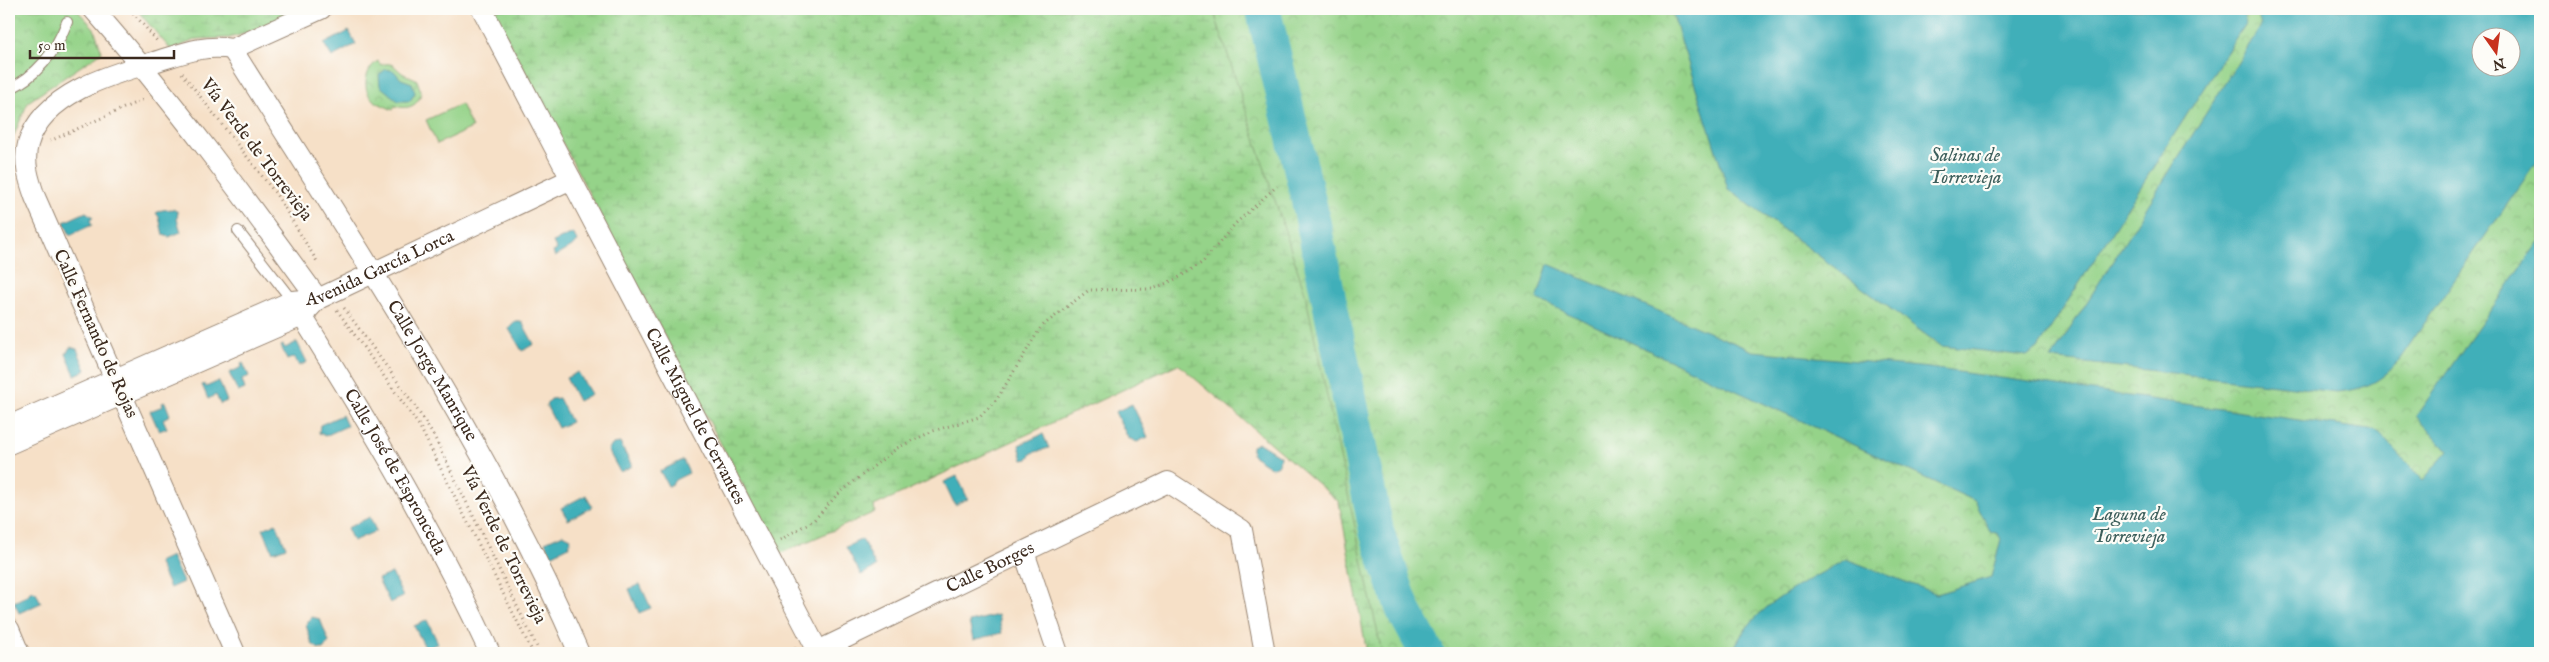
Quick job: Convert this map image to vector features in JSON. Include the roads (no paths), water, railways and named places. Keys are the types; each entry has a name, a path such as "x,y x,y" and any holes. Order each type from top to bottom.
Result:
{"street":[{"path":"93,9 142,65 329,299"},
{"path":"482,9 571,180"},
{"path":"142,65 206,46 232,49 325,12"},
{"name":"Calle Jorge Manrique","path":"232,49 442,386 505,503 579,653"},
{"name":"Calle Fernando de Rojas","path":"142,65 94,82 56,106 42,119 33,132 26,158 35,197 235,653"},
{"name":"Avenida García Lorca","path":"9,426 118,387 297,309 329,299 372,273 571,180"},
{"name":"Calle Miguel de Cervantes","path":"571,180 817,653"},
{"name":"Calle José de Espronceda","path":"297,309 359,406 414,504 490,653"},
{"name":"Avenida García Lorca","path":"9,444 118,387"},
{"name":"Calle Borges","path":"817,653 1168,482 1242,530 1265,653"},
{"path":"1024,552 1058,653"},
{"path":"9,629 19,653"}],"lane":[{"path":"9,89 24,80 46,60 62,36 67,22"},
{"path":"238,231 297,309"}],"water":[{"name":"Salinas de Torrevieja","path":"1671,9 2241,9 2246,22 2038,348 2027,356 1941,346 1728,189"},
{"path":"2256,9 2540,9 2540,157 2397,363 2384,376 2362,387 2336,392 2051,359 2261,26"},
{"path":"349,31 356,44 332,57 324,44"},
{"path":"386,69 394,71 401,79 412,83 415,93 410,101 398,101 380,86 379,75"},
{"path":"173,209 178,212 177,219 181,232 169,237 163,235 159,217 156,213 162,210"},
{"path":"86,212 93,217 90,221 92,225 70,235 64,222"},
{"path":"573,233 578,242 555,257 553,252 557,250 553,242"},
{"name":"Laguna de Torrevieja","path":"2540,240 2540,653 1732,653 1752,621 1766,608 1797,587 1846,559 1937,594 1991,577 2001,539 1998,534 1990,531 1975,501 1537,299 1548,264 1753,351 1930,368 2377,431 2423,480 2448,451 2416,416"},
{"path":"514,322 522,322 534,344 522,351 509,329"},
{"path":"297,342 307,362 299,366 294,357 287,360 281,346 283,345 285,348"},
{"path":"70,347 77,349 86,370 75,375 66,354"},
{"path":"243,363 249,376 242,380 245,389 238,392 229,373 242,367 241,364"},
{"path":"578,372 591,394 578,401 566,378"},
{"path":"219,381 227,401 220,404 216,395 208,399 202,385 204,384 206,387"},
{"path":"559,398 571,422 558,428 546,405 551,399"},
{"path":"165,402 170,415 163,419 167,428 159,431 150,411 163,406 162,403"},
{"path":"1132,404 1148,437 1137,442 1128,438 1115,412"},
{"path":"342,415 347,426 325,436 319,433 320,425"},
{"path":"1043,434 1049,448 1032,453 1028,459 1023,460 1019,445"},
{"path":"620,443 632,466 620,472 608,450 613,444"},
{"path":"1259,443 1280,456 1279,464 1272,468 1252,455 1252,446"},
{"path":"683,460 689,473 668,486 660,471"},
{"path":"957,476 968,499 955,505 944,482"},
{"path":"586,495 592,507 568,520 561,508"},
{"path":"370,517 376,531 353,541 347,528"},
{"path":"276,523 286,547 273,552 263,529"},
{"path":"563,534 571,538 569,546 551,555 545,542"},
{"path":"862,539 876,567 861,575 846,547"},
{"path":"171,556 183,582 170,588 158,562"},
{"path":"392,573 403,597 390,603 378,579"},
{"path":"640,584 651,608 639,613 629,589"},
{"path":"31,590 36,592 41,603 19,613 14,602 28,595"},
{"path":"998,615 1002,633 973,640 969,622"},
{"path":"312,617 320,619 329,642 323,649 319,649 312,644 306,625"},
{"path":"427,620 438,643 426,649 414,626"}],"waterway":[{"path":"1263,9 1310,207 1377,533 1403,609 1427,653"}]}
